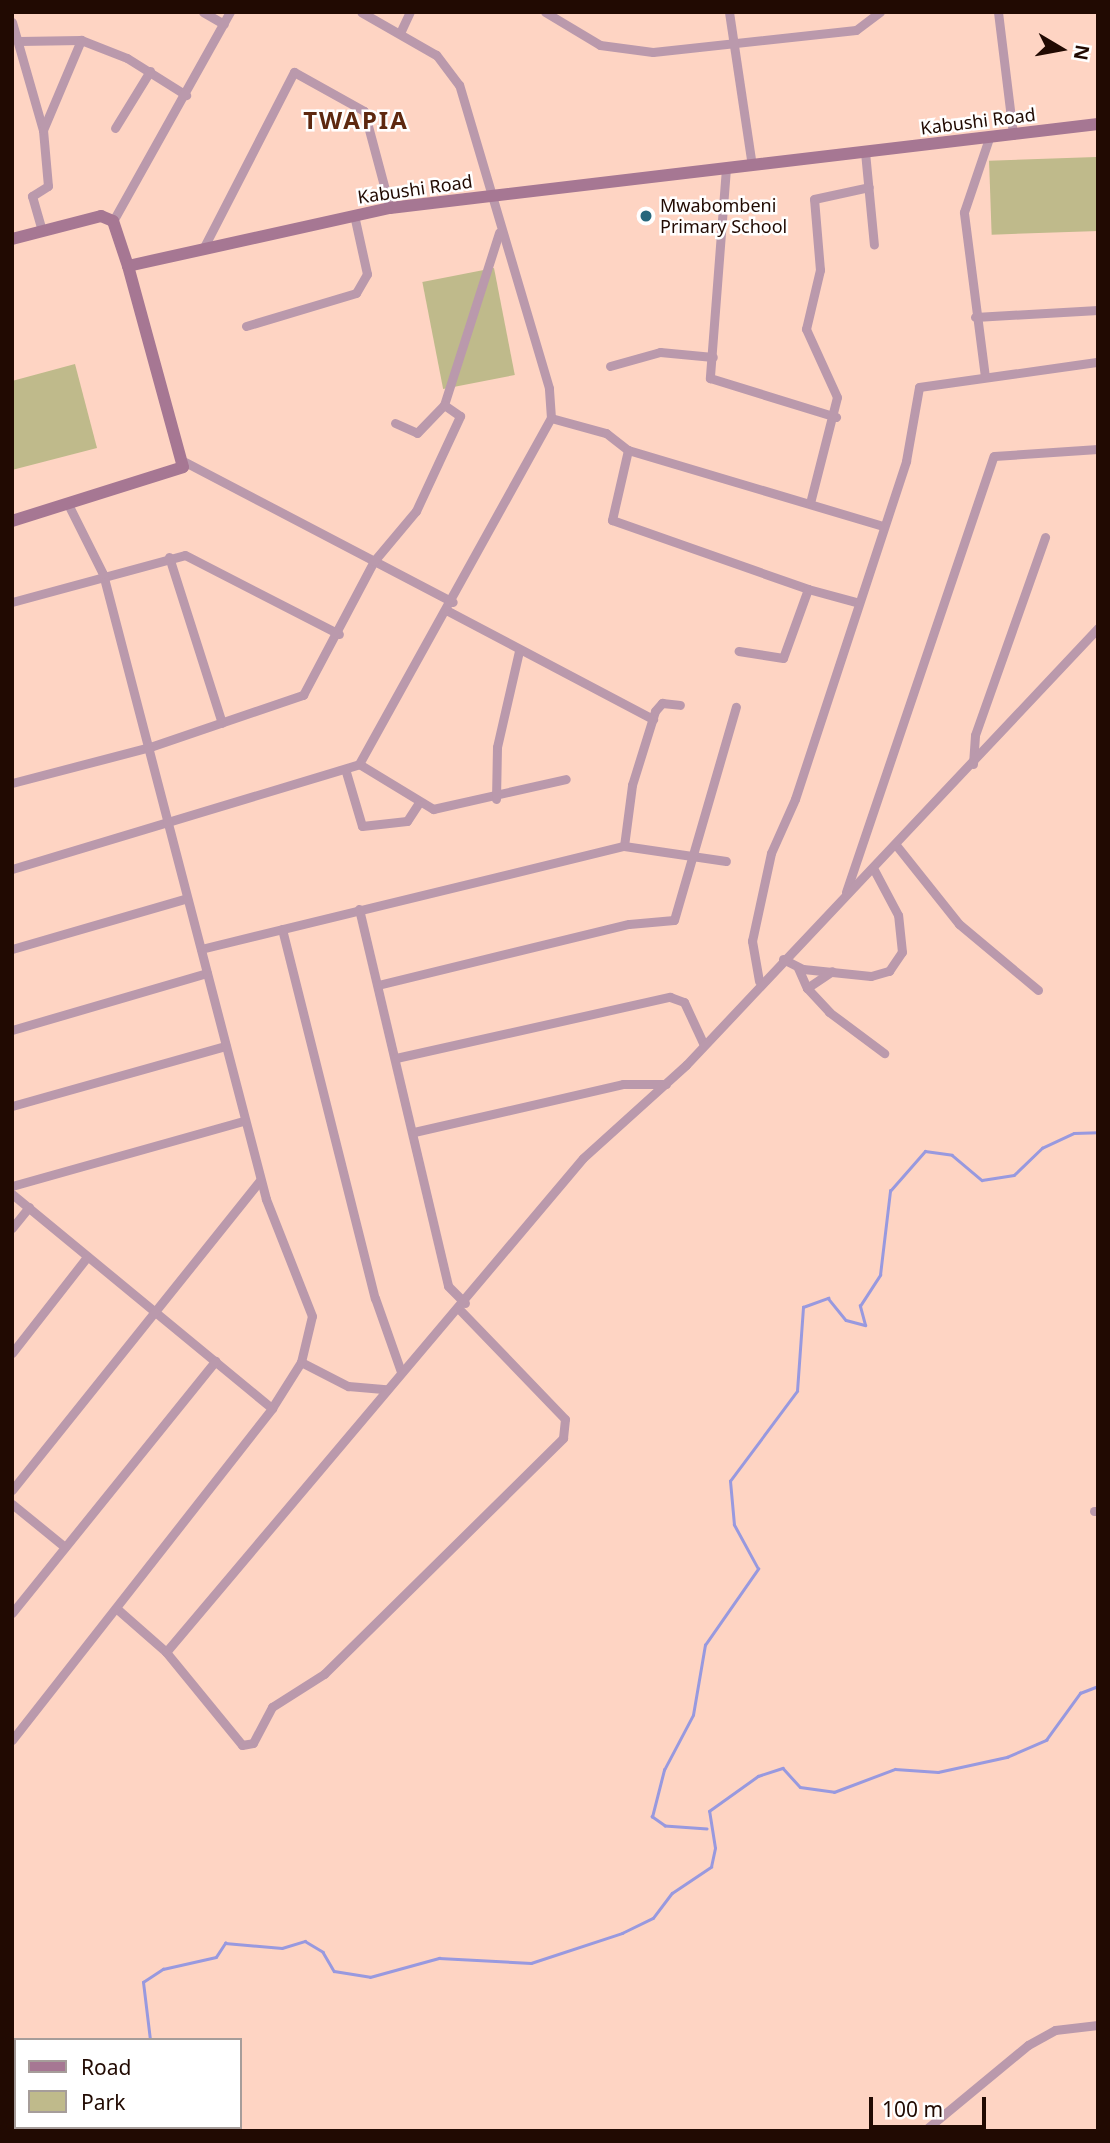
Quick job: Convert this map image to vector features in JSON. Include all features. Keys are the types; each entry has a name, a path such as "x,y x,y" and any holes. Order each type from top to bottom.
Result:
{"main road":[{"name":"Kabushi Road","path":"128,266 204,247 390,208 1098,124"},
{"path":"12,239 101,216 113,221 185,462 172,474 12,521"}],"street":[{"path":"203,12 224,24"},
{"path":"113,221 186,95 230,12"},
{"path":"12,869 346,772 359,764 450,606 551,418 549,388 449,67 400,33 361,12"},
{"path":"400,33 410,12"},
{"path":"545,12 625,52 856,30 880,12"},
{"path":"729,12 752,165"},
{"path":"998,12 1013,135"},
{"path":"12,22 43,130 48,186 32,195 42,231"},
{"path":"19,40 81,40 150,71 186,95"},
{"path":"43,130 81,40"},
{"path":"115,128 150,71"},
{"path":"204,247 294,72 364,111 390,208"},
{"path":"985,377 975,317 964,212 989,138"},
{"path":"865,152 874,245"},
{"path":"726,168 712,382 836,416"},
{"path":"810,503 836,416 831,373 806,329 820,270 814,198 869,187"},
{"path":"246,326 356,293 367,274 354,215"},
{"path":"395,424 419,432 443,405 499,231"},
{"path":"975,317 1098,310"},
{"path":"610,366 660,352 713,357"},
{"path":"759,981 752,941 771,853 796,799 856,601 912,444 919,387 1098,362"},
{"path":"12,783 150,747 303,695 339,634 374,561 413,516 459,419 443,405"},
{"path":"551,418 606,433 628,450 883,526"},
{"path":"846,895 994,456 1098,449"},
{"path":"628,450 612,520 808,589 856,601"},
{"path":"185,462 374,561 519,651 567,668 653,719"},
{"path":"12,1740 272,1408 301,1362 311,1304 260,1180 201,949 184,899 171,822 103,574 68,504"},
{"path":"973,764 975,735 1045,537"},
{"path":"12,602 103,574 185,555 219,569 339,634"},
{"path":"169,557 222,723"},
{"path":"739,651 783,658 808,589"},
{"path":"166,1652 230,1583 386,1389 462,1306 583,1158 666,1084 704,1045 759,981 896,845 1098,628"},
{"path":"496,799 497,747 519,651"},
{"path":"624,846 632,785 653,719 660,704 680,705"},
{"path":"377,985 629,924 674,920 691,854 736,707"},
{"path":"359,764 418,804 433,809 496,799 566,779"},
{"path":"346,772 362,826 407,821 418,804"},
{"path":"896,845 959,924 1038,990"},
{"path":"201,949 624,846 726,861"},
{"path":"783,959 798,968 872,976 899,960 898,915 873,868"},
{"path":"12,949 184,899"},
{"path":"116,1608 166,1652 248,1746 272,1707 324,1674 557,1446 565,1419 462,1306 448,1286 414,1132 359,909"},
{"path":"282,929 375,1298 401,1372"},
{"path":"798,968 807,988 829,1012 884,1053"},
{"path":"807,988 832,971"},
{"path":"12,1030 207,973"},
{"path":"396,1058 670,997 684,1002 704,1045"},
{"path":"12,1107 226,1046"},
{"path":"414,1132 623,1084 666,1084"},
{"path":"12,1186 244,1121"},
{"path":"12,1490 260,1180"},
{"path":"12,1194 272,1408"},
{"path":"12,1228 29,1207"},
{"path":"12,1353 87,1257"},
{"path":"12,1614 215,1361"},
{"path":"301,1362 348,1386 386,1389"},
{"path":"12,1504 65,1547"},
{"path":"924,2131 1028,2045 1055,2030 1098,2025"}],"green space":[{"path":"1096,157 1098,231 992,235 989,161"},
{"path":"494,268 515,375 443,389 422,282"},
{"path":"75,364 97,448 12,470 12,381"}],"waterway":[{"path":"707,1829 665,1826 652,1817 664,1770 693,1715 705,1645 758,1569 734,1525 730,1481 797,1391 803,1307 828,1298 846,1320 865,1325 860,1306 880,1275 890,1191 925,1151 952,1155 982,1180 1014,1175 1042,1148 1074,1133 1098,1132"},
{"path":"150,2038 143,1982 163,1969 216,1957 225,1943 282,1948 305,1941 323,1952 334,1971 370,1977 439,1958 531,1963 622,1933 653,1918 672,1893 711,1867 715,1848 709,1811 758,1776 783,1768 800,1787 834,1792 895,1769 938,1772 1007,1757 1046,1740 1080,1693 1098,1686"}],"place":[{"name":"Mwabombeni Primary School","path":"646,216"}],"district":[{"name":"TWAPIA","path":"356,120"}]}
